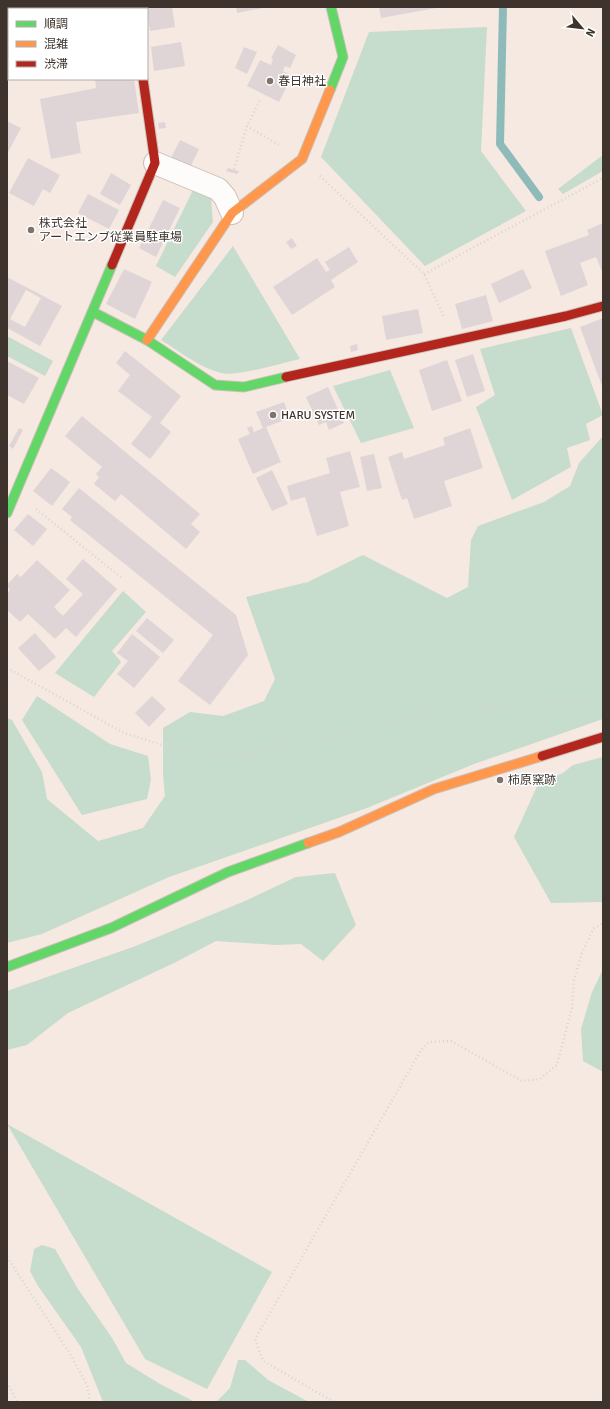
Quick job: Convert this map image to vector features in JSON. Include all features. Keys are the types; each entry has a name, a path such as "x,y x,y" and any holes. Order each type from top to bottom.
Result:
{"street":[{"path":"146,340 229,205 302,159 343,57 331,7"},
{"path":"7,514 155,163 143,80"},
{"path":"155,163 218,189 229,205"},
{"path":"93,312 146,340 215,385 244,388 455,339 566,316 603,306"},
{"path":"7,967 111,928 228,872 340,832 434,789 603,737"}],"path":[{"path":"229,205 247,126 260,100"},
{"path":"247,126 302,159 424,274 455,339"},
{"path":"424,274 603,178"},
{"path":"16,493 123,579"},
{"path":"7,668 124,733 178,750 248,755 416,717 504,705 603,702"},
{"path":"334,1402 264,1361 256,1339 259,1333 421,1050 430,1042 451,1041 522,1081 540,1079 556,1065 572,1008 574,980 582,953 593,929 603,923"},
{"path":"7,1257 69,1352 87,1385 90,1402"},
{"path":"9,1386 17,1402"}],"green space":[{"path":"487,27 481,151 526,211 425,266 321,157 369,32"},
{"path":"603,155 603,171 563,194 558,189"},
{"path":"193,190 211,198 213,222 175,277 156,266"},
{"path":"233,246 300,359 260,369 228,374 213,371 205,367 161,340"},
{"path":"571,328 603,415 586,424 590,440 567,448 571,467 512,500 476,407 495,395 480,349"},
{"path":"7,336 53,361 45,376 7,356"},
{"path":"390,370 414,428 361,443 333,386"},
{"path":"603,436 603,719 474,764 367,808 169,877 42,934 7,943 7,718 12,720 42,772 47,799 98,841 143,828 165,796 163,775 163,728 190,712 223,716 264,701 275,679 246,597 308,582 363,555 447,598 468,587 471,540 478,526 544,502 570,486 579,463"},
{"path":"123,591 146,612 112,651 121,662 94,697 55,673"},
{"path":"37,696 110,744 148,756 151,779 147,799 82,815 22,720"},
{"path":"603,757 603,902 551,903 514,837 538,784 563,773 573,765"},
{"path":"335,873 356,925 323,961 301,944 276,945 216,941 176,962 68,1013 27,1045 7,1050 7,991 133,947 245,901 296,877"},
{"path":"603,969 603,1072 583,1061 581,1029 592,992"},
{"path":"7,1124 272,1272 207,1389 145,1359"},
{"path":"42,1245 55,1249 78,1289 112,1338 126,1363 160,1384 193,1401 206,1402 103,1402 81,1347 38,1286 30,1271 34,1249"},
{"path":"238,1360 245,1360 268,1380 309,1402 216,1402 230,1388"}],"building":[{"path":"172,7 175,27 150,31 148,8 146,8"},
{"path":"236,7 262,7 263,8 237,13"},
{"path":"379,7 435,7 436,8 381,18"},
{"path":"181,42 185,66 154,71 151,47"},
{"name":"春日神社","path":"278,45 296,55 290,68 285,66 283,71 292,76 279,102 247,86 260,60 271,65 273,59 271,58"},
{"path":"244,47 257,52 247,74 235,68"},
{"path":"95,80 134,80 139,113 76,122 81,153 51,159 40,99 96,88"},
{"path":"7,121 21,128 7,154"},
{"path":"165,122 166,128 159,129 158,123"},
{"path":"180,140 199,149 189,170 170,160"},
{"path":"28,158 60,175 50,193 43,189 34,206 9,193"},
{"path":"228,168 239,171 237,174 226,171"},
{"path":"111,173 131,185 120,205 100,194"},
{"path":"88,194 119,210 109,229 78,213"},
{"path":"163,200 180,208 156,257 139,248"},
{"path":"603,223 603,274 596,257 580,263 588,285 561,296 545,251 589,235 587,230"},
{"path":"292,238 297,246 291,249 286,242"},
{"path":"349,247 358,262 331,280 335,287 292,315 273,287 317,258 326,272 330,270 325,262"},
{"path":"124,269 152,282 135,319 106,304"},
{"path":"523,269 532,288 499,303 491,284"},
{"path":"7,277 62,306 40,346 7,328","holes":["26,290 41,298 25,327 10,319"]},
{"path":"486,295 493,321 462,329 455,304"},
{"path":"418,309 423,333 386,340 382,316"},
{"path":"603,318 603,385 602,386 580,327"},
{"path":"357,344 358,350 351,352 350,346"},
{"path":"125,351 181,396 160,423 171,432 150,459 131,444 152,417 118,391 130,375 116,363"},
{"path":"473,354 485,391 467,397 455,360"},
{"path":"447,360 462,401 432,411 419,370"},
{"path":"7,361 39,378 24,404 7,395"},
{"path":"328,387 344,423 329,430 326,422 319,425 306,397"},
{"path":"284,402 290,418 266,427 281,462 253,474 238,439 250,434 247,428 252,426 254,432 263,428 256,412"},
{"path":"82,416 200,514 191,524 200,532 186,549 121,494 115,501 94,484 99,477 96,474 102,467 65,436"},
{"path":"19,428 23,430 13,449 9,446"},
{"path":"470,428 483,468 444,481 452,506 414,519 407,498 402,500 388,457 402,452 404,459 445,445 443,438"},
{"path":"350,451 360,487 340,492 349,526 317,536 305,497 291,501 287,486 330,473 326,458"},
{"path":"374,454 382,488 367,491 360,457"},
{"path":"51,468 70,482 52,506 33,491"},
{"path":"272,470 288,504 272,511 256,478"},
{"path":"79,488 236,615 248,655 210,705 178,681 213,635 70,520 72,517 62,509"},
{"path":"28,514 47,529 33,546 14,530"},
{"path":"83,559 117,589 76,637 66,628 55,639 28,614 20,622 7,610 7,594 10,590 7,585 17,574 21,577 37,560 70,590 54,607 63,616 83,594 66,579"},
{"path":"147,618 174,640 163,653 136,631"},
{"path":"35,633 56,657 39,671 18,648"},
{"path":"132,634 160,657 134,688 117,674 128,661 117,653"},
{"path":"152,696 166,709 149,727 135,713"}],"waterway":[{"path":"503,7 500,144 539,197"}],"traffic: fast":[{"path":"330,90 343,57 331,7"},
{"path":"7,513 112,265"},
{"path":"93,312 147,340 215,385 244,387 286,377"},
{"path":"7,967 111,928 228,872 308,843"}],"traffic: slow":[{"path":"147,340 232,213 302,159 330,90"},
{"path":"308,843 339,832 434,789 542,756"}],"traffic: jam":[{"path":"112,265 155,163 143,80"},
{"path":"286,377 566,316 603,306"},
{"path":"542,756 603,737"}],"place":[{"name":"春日神社","path":"270,81"},
{"name":"株式会社 アートエンブ従業員駐車場","path":"31,230"},
{"name":"HARU SYSTEM","path":"273,415"},
{"name":"柿原窯跡","path":"500,780"}]}
